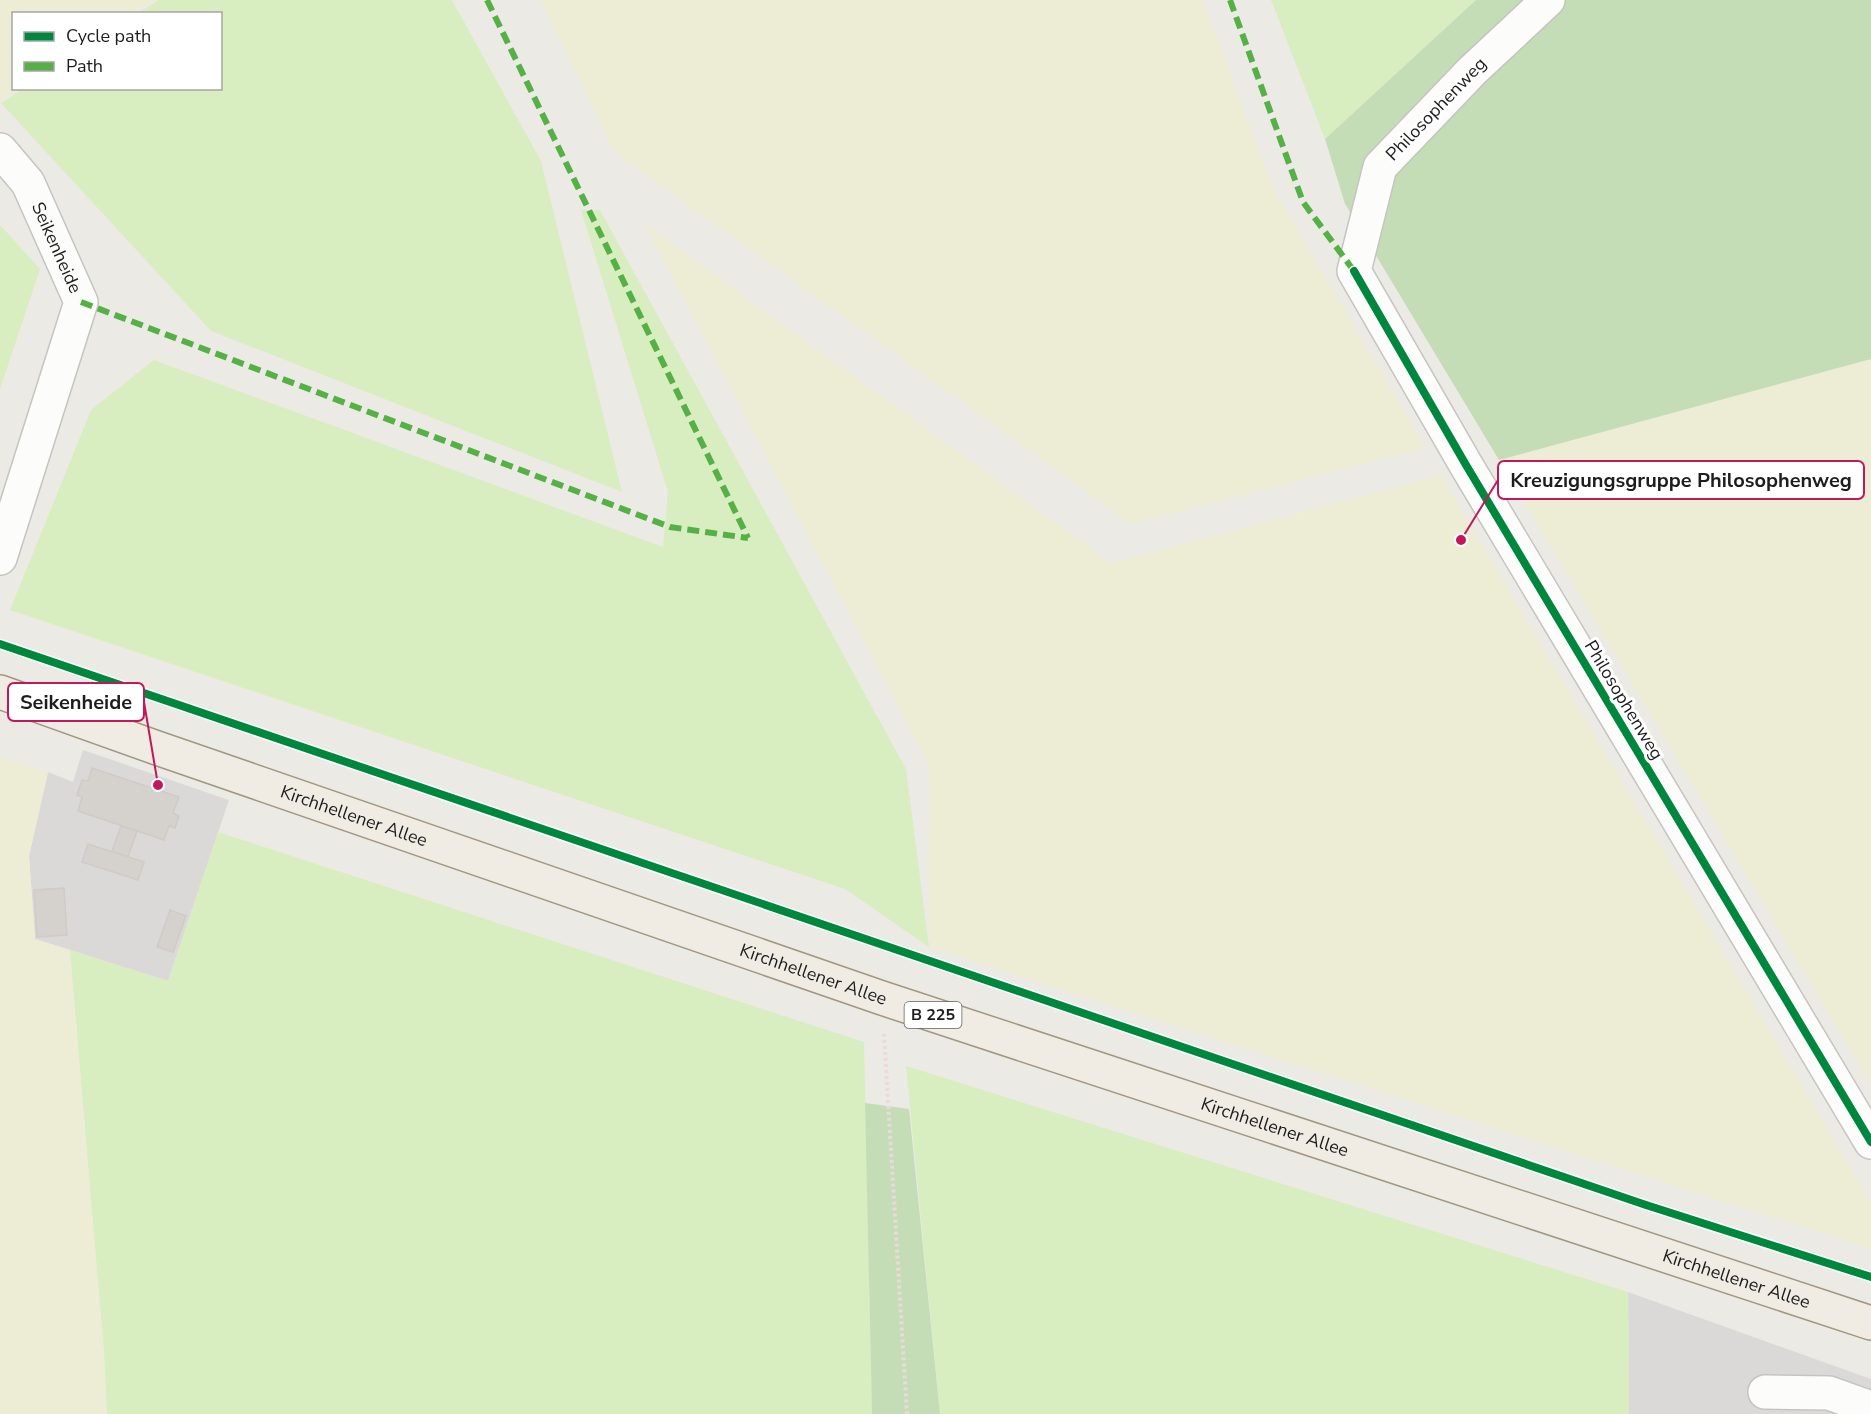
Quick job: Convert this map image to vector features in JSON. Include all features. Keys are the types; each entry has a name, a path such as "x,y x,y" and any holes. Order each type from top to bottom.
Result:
{"main road":[{"name":"Kirchhellener Allee","path":"0,692 882,998 1871,1323"}],"street":[{"name":"Philosophenweg","path":"1548,0 1472,71 1380,167 1354,271 1460,456 1871,1142"},
{"name":"Seikenheide","path":"0,150 28,183 81,302 0,558"},
{"path":"1765,1392 1829,1394 1871,1408"}],"path":[{"path":"882,998 907,1414"}],"shaded area":[{"path":"83,750 229,800 168,981 35,939 29,856 48,772 73,782"},
{"path":"1628,1292 1871,1379 1871,1414 1629,1414"}],"green space":[{"path":"0,0 154,0 136,12 12,12 12,90 18,90 0,102"},
{"path":"159,0 452,0 541,161 622,492 211,331 1,103 21,90 222,90 222,12 140,12"},
{"path":"541,0 1203,0 1274,190 1426,448 1131,524 615,153"},
{"path":"1271,0 1476,0 1325,139"},
{"path":"1476,0 1871,0 1871,359 1499,460 1345,204 1325,139"},
{"path":"581,210 600,210 906,769 929,947 845,889 10,610 91,410 154,360 663,547 668,492"},
{"path":"643,222 1111,563 1441,475 1871,1202 1871,1249 929,947 929,766"},
{"path":"0,225 40,269 0,389"},
{"path":"1871,359 1871,1085 1499,460"},
{"path":"0,757 48,772 29,856 35,939 70,950 104,1351 107,1414 0,1414"},
{"path":"218,832 864,1042 872,1414 107,1414 104,1351 70,950 168,981"},
{"path":"906,1066 1628,1292 1629,1414 940,1414"},
{"path":"865,1103 909,1109 940,1414 872,1414"}],"building":[{"path":"92,768 179,797 173,813 179,816 175,828 169,826 164,840 78,811 82,797 77,795 82,780 88,781"},
{"path":"121,826 137,831 128,857 112,851"},
{"path":"88,844 144,862 138,880 82,862"},
{"path":"64,888 67,935 37,937 34,890"},
{"path":"170,910 186,916 173,952 157,947"}],"marked path":[{"path":"487,0 748,538"},
{"path":"1230,0 1303,202 1354,271"},
{"path":"81,302 670,527 748,538"}],"cycle path":[{"path":"1354,271 1466,465 1871,1142"},
{"path":"0,644 1646,1205 1871,1277"}],"place":[{"name":"Kreuzigungsgruppe Philosophenweg","path":"1461,540"},
{"name":"Seikenheide","path":"158,785"}]}
